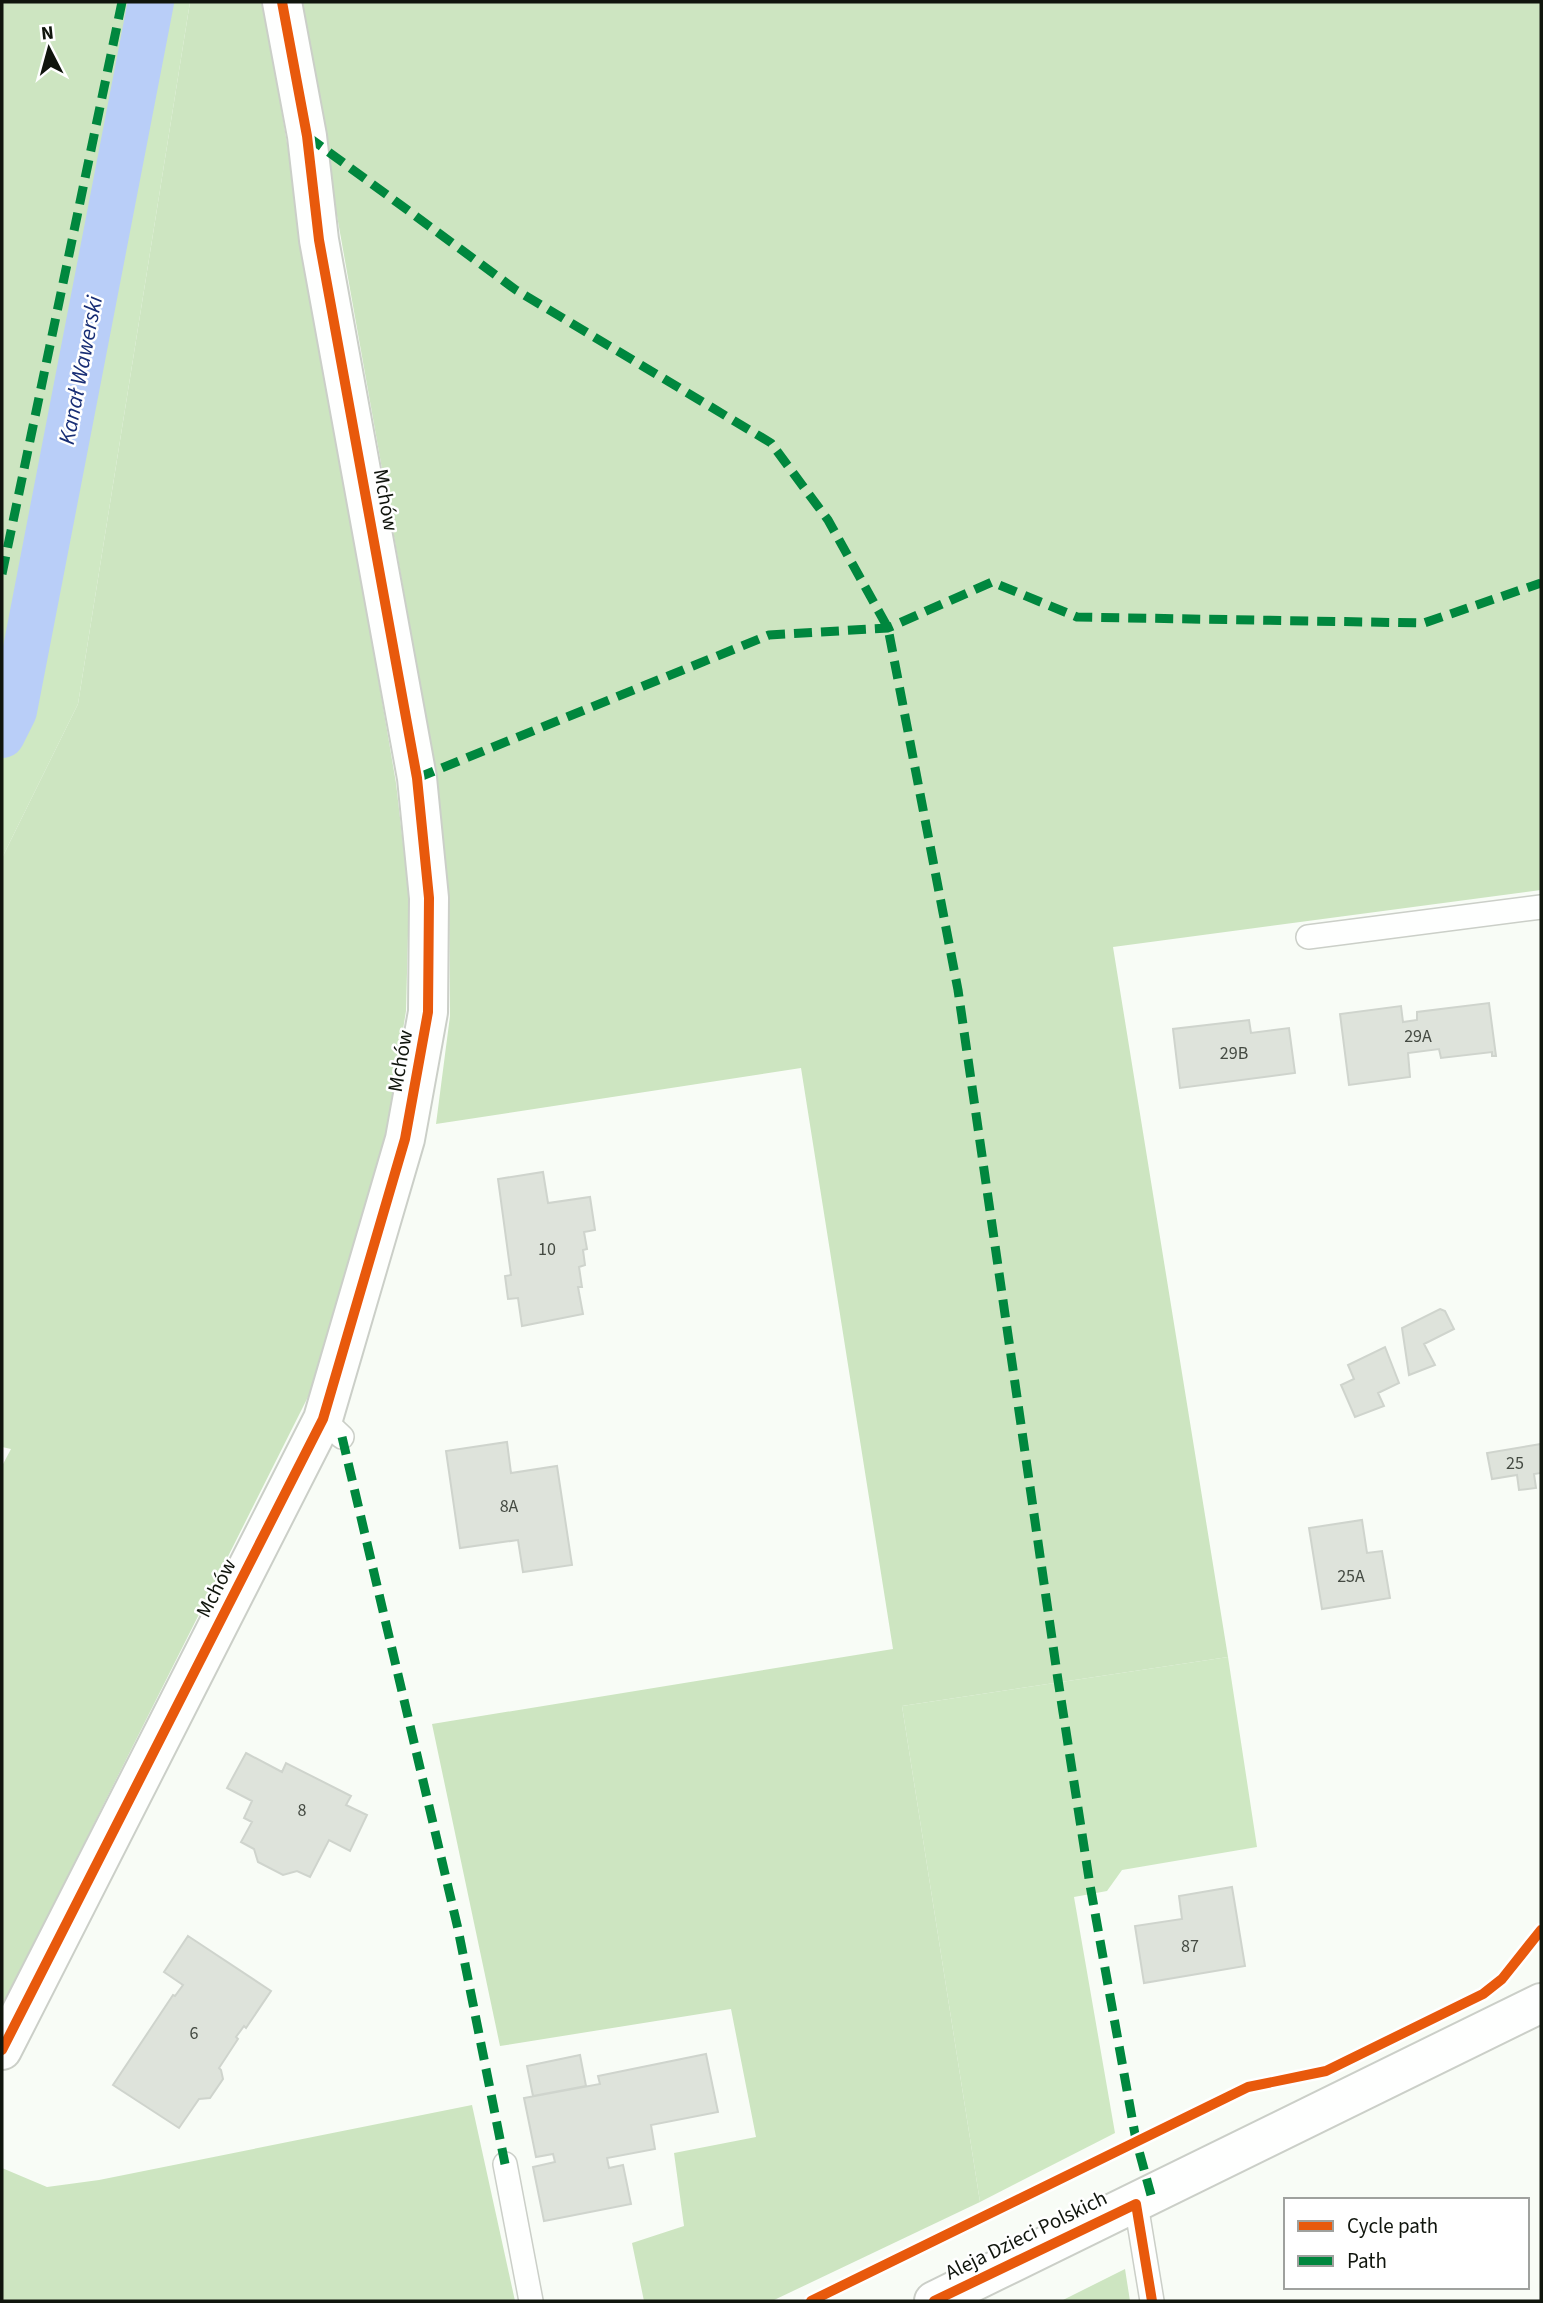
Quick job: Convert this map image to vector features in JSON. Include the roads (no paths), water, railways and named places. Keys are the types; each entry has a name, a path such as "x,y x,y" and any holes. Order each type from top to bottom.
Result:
{"street":[{"name":"Mchów","path":"2,2050 332,1428 405,1139 428,1012 429,898 418,778 319,240 307,136 282,2"},
{"name":"Aleja Dzieci Polskich","path":"934,2301 1541,2003"}],"lane":[{"path":"1308,937 1541,907"},
{"path":"505,2164 531,2301"},
{"path":"1136,2204 1152,2301"}],"waterway":[{"name":"Kanał Wawerski","path":"2,735 14,711 151,2"}]}
